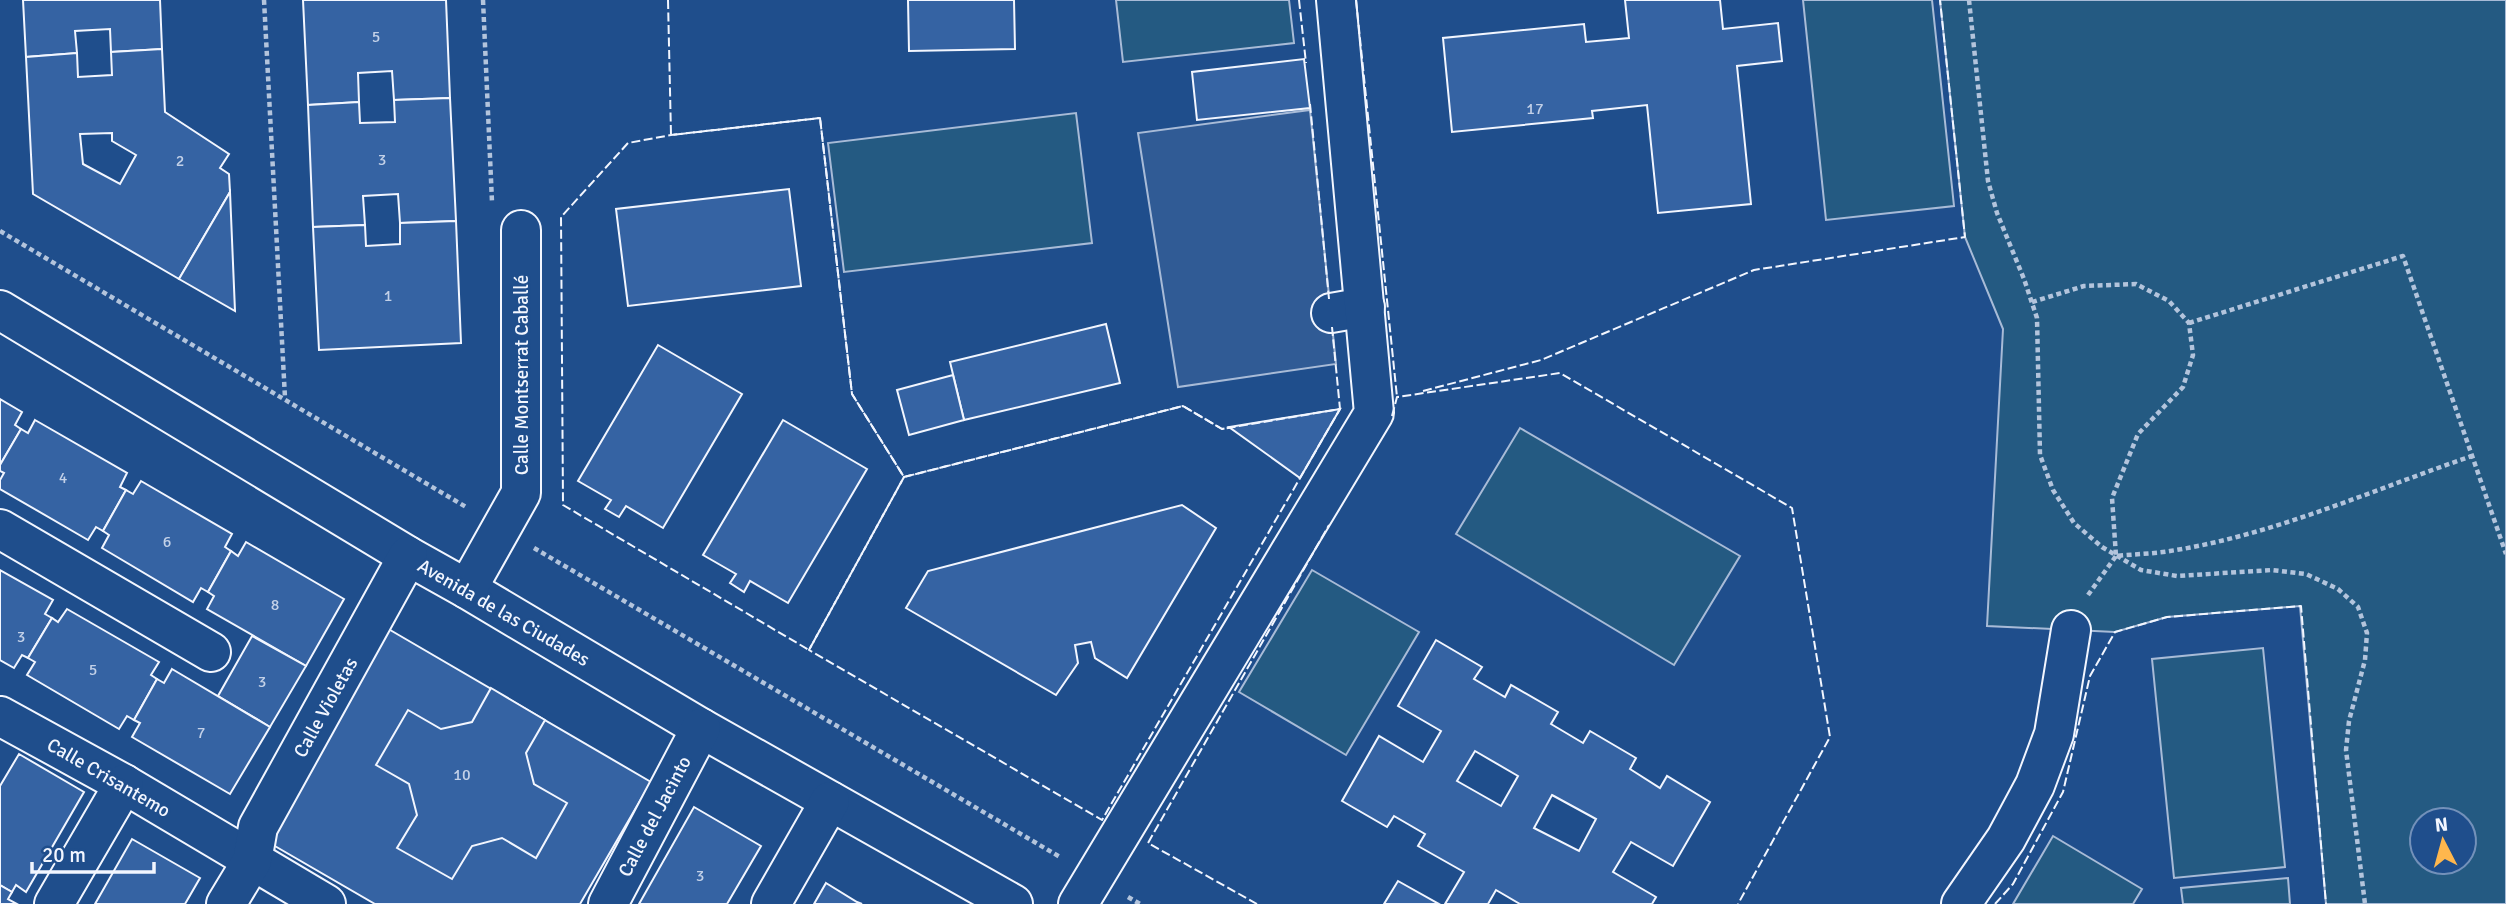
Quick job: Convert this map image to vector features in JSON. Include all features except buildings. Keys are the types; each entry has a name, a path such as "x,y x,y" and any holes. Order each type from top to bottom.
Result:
{"street":[{"path":"1086,891 1374,413 1348,310 1336,0"},
{"name":"Calle Montserrat Caballé","path":"467,589 522,493 521,230"},
{"name":"Avenida de las Ciudades","path":"0,310 408,556 701,728 1013,904"},
{"path":"0,529 211,652"},
{"name":"Calle Violetas","path":"252,861 258,827 408,556"},
{"path":"1961,904 2006,839 2035,785 2054,734 2071,630"},
{"name":"Calle Crisantemo","path":"0,716 124,785 326,904"},
{"name":"Calle del Jacinto","path":"608,904 701,728"},
{"path":"54,904 124,785"},
{"path":"771,904 830,801"},
{"path":"226,904 252,861"}],"path":[{"path":"264,0 285,398"},
{"path":"483,0 493,219 521,230"},
{"path":"1969,0 1988,181 1997,213 2037,318 2040,455 2053,490 2074,523 2102,547 2141,570 2177,576 2272,570 2306,574 2338,589 2358,607 2367,633 2365,660 2349,721 2346,750 2365,904"},
{"path":"0,230 502,528 1086,891 1140,904"},
{"path":"2189,323 2403,256 2506,554"},
{"path":"2032,302 2084,286 2136,284 2169,301 2189,323 2193,355 2183,387 2138,434 2112,498 2116,556 2090,592 2071,630"},
{"path":"2116,556 2168,552 2234,538 2335,506 2472,456"}],"shaded area":[{"path":"1116,0 1289,0 1294,43 1123,62"},
{"path":"1803,0 1932,0 1954,206 1826,220"},
{"path":"1940,0 2506,0 2506,904 2326,904 2300,606 2167,617 2115,632 1987,626 2003,329 1965,237"},
{"path":"1310,110 1336,364 1178,387 1138,133"},
{"path":"1076,113 1092,243 844,272 828,143"},
{"path":"1520,428 1740,556 1674,665 1456,534"},
{"path":"1312,570 1419,632 1346,755 1239,692"},
{"path":"2263,648 2285,867 2174,878 2152,659"},
{"path":"2053,836 2142,889 2133,904 2013,904"},
{"path":"2288,878 2290,904 2183,904 2181,888"}],"fence":[{"path":"668,0 671,135 820,118 852,394 904,477 1183,406 1222,429 1231,427"},
{"path":"1299,0 1306,63"},
{"path":"1356,0 1399,397"},
{"path":"1423,391 1541,360 1754,270 1965,237 1940,0"},
{"path":"1310,104 1329,299"},
{"path":"820,118 852,394 904,477 809,650 563,505 561,217 628,143 671,135 820,118"},
{"path":"1332,327 1338,409"},
{"path":"1392,416 1397,397 1560,373 1792,508 1830,737 1738,904"},
{"path":"1183,406 1222,429 1340,409 1102,820 809,650 904,477 1183,406"},
{"path":"1257,904 1148,843 1329,525"},
{"path":"1995,904 2013,884 2063,792 2090,676 2115,632 2167,617 2301,606 2326,904"}]}
